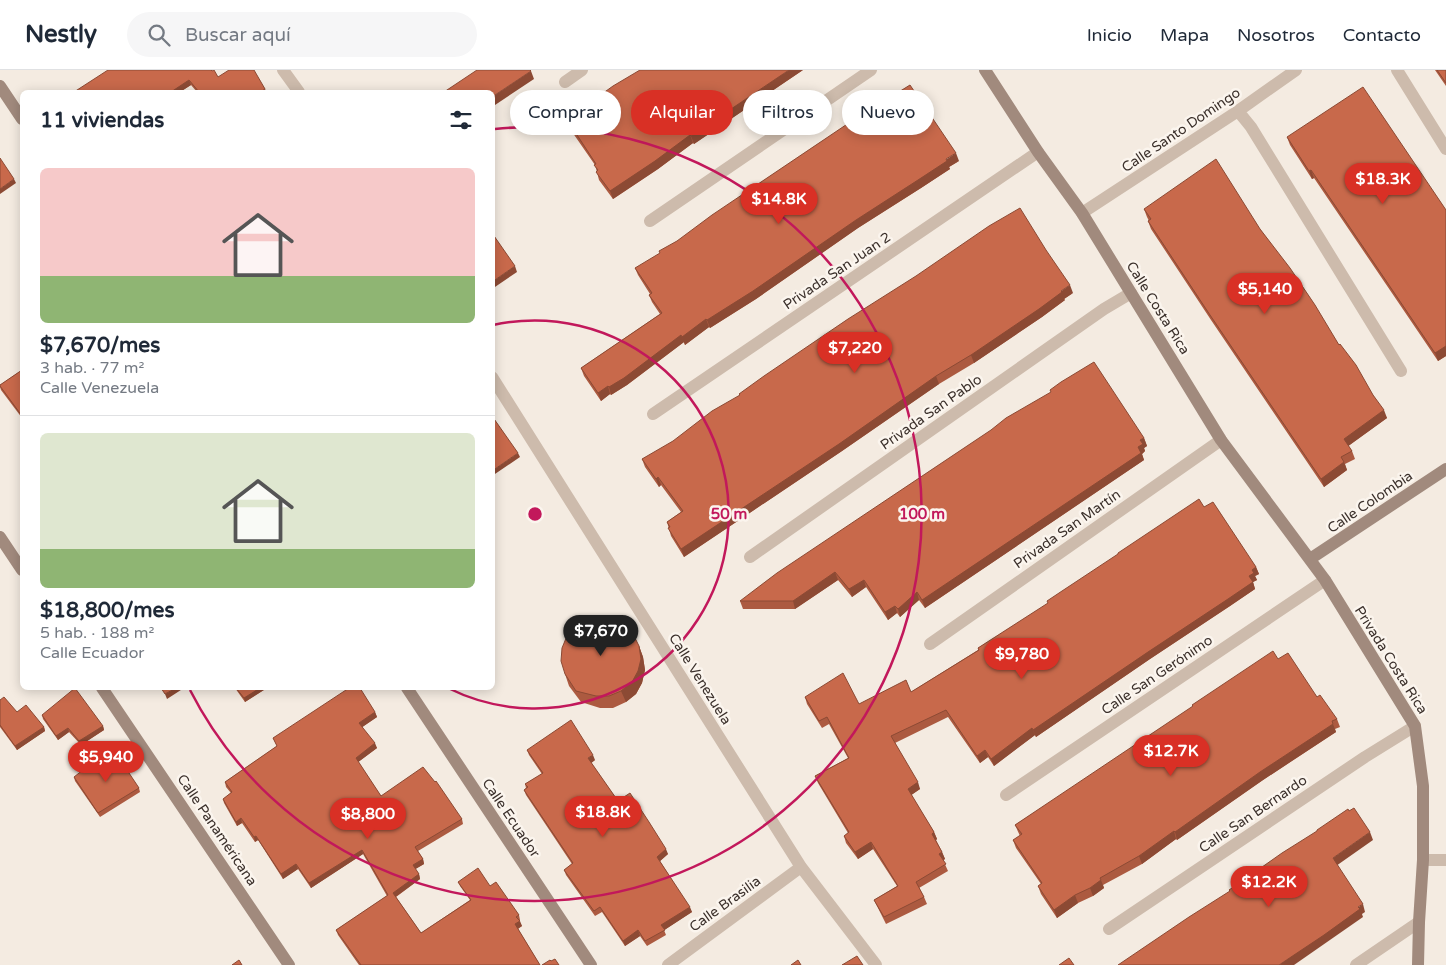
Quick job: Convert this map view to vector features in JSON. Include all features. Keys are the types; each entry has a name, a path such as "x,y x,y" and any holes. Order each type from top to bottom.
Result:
{"street":[{"path":"283,70 298,90"},
{"path":"565,82 582,70"},
{"path":"650,221 871,70"},
{"name":"Calle Costa Rica","path":"985,70 1038,152 1082,214 1221,440 1310,559"},
{"name":"Calle Santo Domingo","path":"1082,214 1238,111 1296,70"},
{"path":"1397,70 1446,149"},
{"path":"0,86 20,116"},
{"path":"1238,111 1251,127 1401,371"},
{"name":"Privada San Juan 2","path":"653,414 1038,152"},
{"name":"Privada San Pablo","path":"750,557 1130,292"},
{"name":"Calle Venezuela","path":"495,381 800,867 876,965"},
{"name":"Privada San Martín","path":"930,644 1221,440"},
{"name":"Calle Colombia","path":"1310,559 1446,469"},
{"path":"0,537 20,567"},
{"name":"Privada Costa Rica","path":"1310,559 1325,580 1415,726 1423,786 1423,860 1418,965"},
{"name":"Calle San Gerónimo","path":"1006,795 1325,580"},
{"name":"Calle Panaméricana","path":"103,690 289,965"},
{"name":"Calle Ecuador","path":"408,690 591,965"},
{"name":"Calle San Bernardo","path":"1109,929 1365,757 1415,726"},
{"path":"1423,860 1446,860"},
{"name":"Calle Brasilia","path":"668,965 800,867"},
{"path":"1356,965 1419,922"}],"building":[{"path":"108,70 214,70 218,77 229,70 254,70 265,89 197,90 189,80 174,90 77,90"},
{"path":"477,70 531,71 495,95 495,90 447,90"},
{"path":"640,70 789,70 759,90 743,90 743,101 733,108 733,90 631,90 631,135 690,135 610,191 596,172 598,170 594,165 596,164 577,135 621,135 621,90 607,90"},
{"path":"1437,70 1446,70 1446,83"},
{"path":"910,85 913,90 902,90"},
{"path":"1363,87 1446,210 1446,346 1435,353 1287,137"},
{"path":"934,120 956,153 946,159 947,161 856,220 753,291 706,319 682,337 681,335 624,378 598,393 581,368 662,313 649,295 652,293 635,268 660,253 659,251 677,241 712,215 842,128 842,135 934,135"},
{"path":"0,158 14,179 0,189"},
{"path":"1216,159 1260,229 1290,268 1339,345 1356,365 1384,410 1344,439 1352,451 1341,457 1344,462 1321,479 1148,221 1151,219 1144,209"},
{"path":"1020,208 1070,285 1039,309 936,376 839,444 681,549 668,528 670,527 667,522 683,511 642,459 673,441 712,411 740,395 764,376 848,319 916,276 989,226"},
{"path":"495,237 515,266 495,280"},
{"path":"1094,362 1144,438 1140,440 1143,444 1138,447 1141,453 922,600 917,592 898,609 895,606 885,612 864,580 849,589 835,572 793,601 740,601 777,573 991,430 1006,418 1051,392 1050,390 1061,382"},
{"path":"20,371 20,413 0,386"},
{"path":"495,420 518,453 495,469"},
{"path":"1199,499 1204,507 1213,502 1256,567 1252,570 1254,573 1249,576 1253,582 1033,730 1032,728 991,759 985,750 977,756 946,710 891,736 918,782 908,789 934,832 932,834 942,852 939,854 946,864 916,882 924,897 884,917 874,900 898,886 871,842 855,852 844,836 849,832 815,776 849,758 827,717 819,721 805,697 843,673 859,704 906,680 911,692 979,650 978,648 1048,603 1047,601"},
{"path":"600,617 612,619 624,625 633,634 639,646 641,659 638,671 632,682 621,691 609,696 596,696 576,691 565,674 561,661 562,648 567,636 575,626 586,619"},
{"path":"1273,651 1278,659 1288,653 1317,697 1320,695 1337,719 1332,721 1333,724 1139,856 1100,878 1101,880 1090,888 1075,895 1054,910 1038,886 1042,883 1013,840 1022,834 1015,825"},
{"path":"73,690 76,690 103,726 79,741 68,728 56,736 42,715"},
{"path":"162,690 172,690 165,694"},
{"path":"238,690 257,690 244,698"},
{"path":"346,690 361,690 375,712 359,723 375,743 356,758 381,796 423,767 436,781 462,819 415,847 423,859 413,865 419,874 393,893 421,933 471,900 458,882 478,868 490,886 496,882 519,915 516,917 520,921 515,924 540,965 361,965 336,930 388,895 362,850 309,883 296,864 281,874 256,836 254,837 241,818 236,822 223,799 232,792 225,782 277,746 273,738"},
{"path":"4,697 17,712 26,705 44,727 15,746 0,725 0,700"},
{"path":"571,720 593,755 588,758 618,801 630,793 649,822 666,849 657,857 690,907 661,925 665,930 645,941 638,930 623,941 600,907 594,911 564,870 573,863 524,790 528,787 525,784 543,773 527,750"},
{"path":"102,755 112,768 121,761 139,788 98,813 74,777"},
{"path":"1354,808 1370,832 1333,858 1363,904 1358,907 1360,909 1279,965 1118,965 1230,891 1282,853 1348,809 1349,811"},
{"path":"857,956 863,965 842,965"},
{"path":"1069,958 1074,965 1059,965"},
{"path":"555,959 559,965 542,965 550,960"},
{"path":"239,960 242,965 232,965"},
{"path":"798,960 801,965 791,965"}]}
